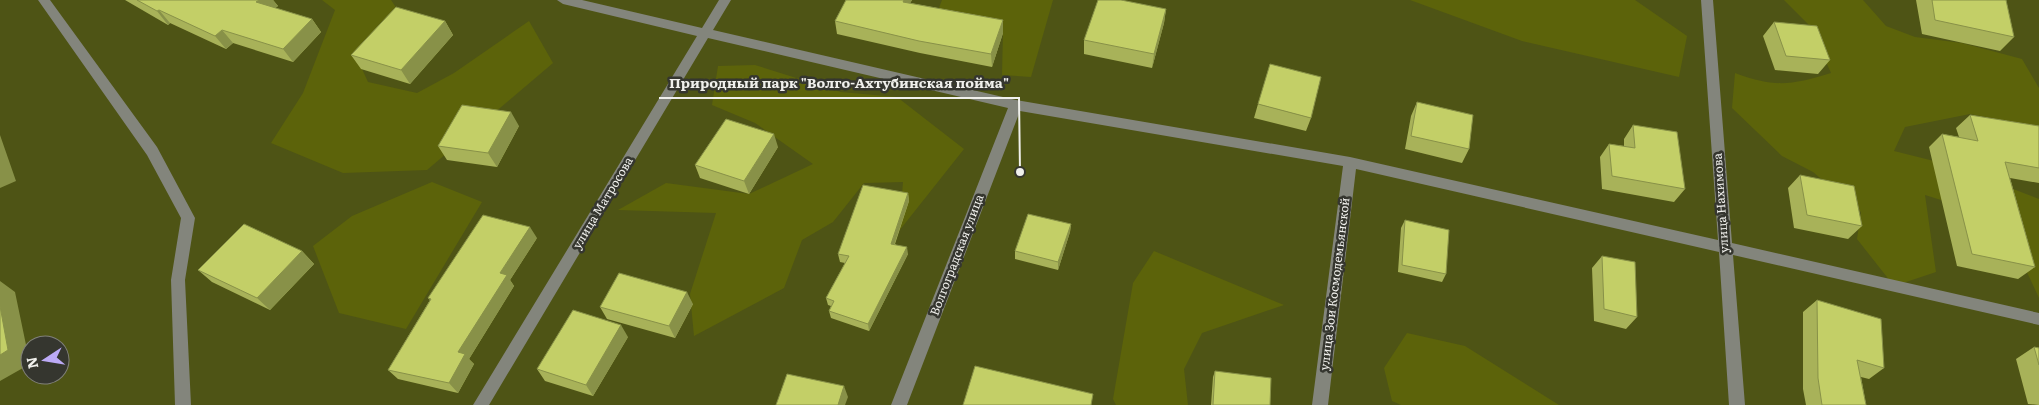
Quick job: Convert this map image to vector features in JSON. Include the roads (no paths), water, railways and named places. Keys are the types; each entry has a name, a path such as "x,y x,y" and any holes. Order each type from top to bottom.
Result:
{"street":[{"path":"44,0 152,150 188,218 178,280 183,405"},
{"path":"564,0 1016,105 1350,162 2039,318"},
{"name":"улица Матросова","path":"481,405 726,0"},
{"name":"улица Нахимова","path":"1707,0 1737,405"},
{"name":"Волгоградская улица","path":"899,405 1016,105"},
{"name":"улица Зои Космодемьянской","path":"1320,405 1350,162"}],"place":[{"name":"Природный парк \"Волго-Ахтубинская пойма\"","path":"1020,172"}]}
